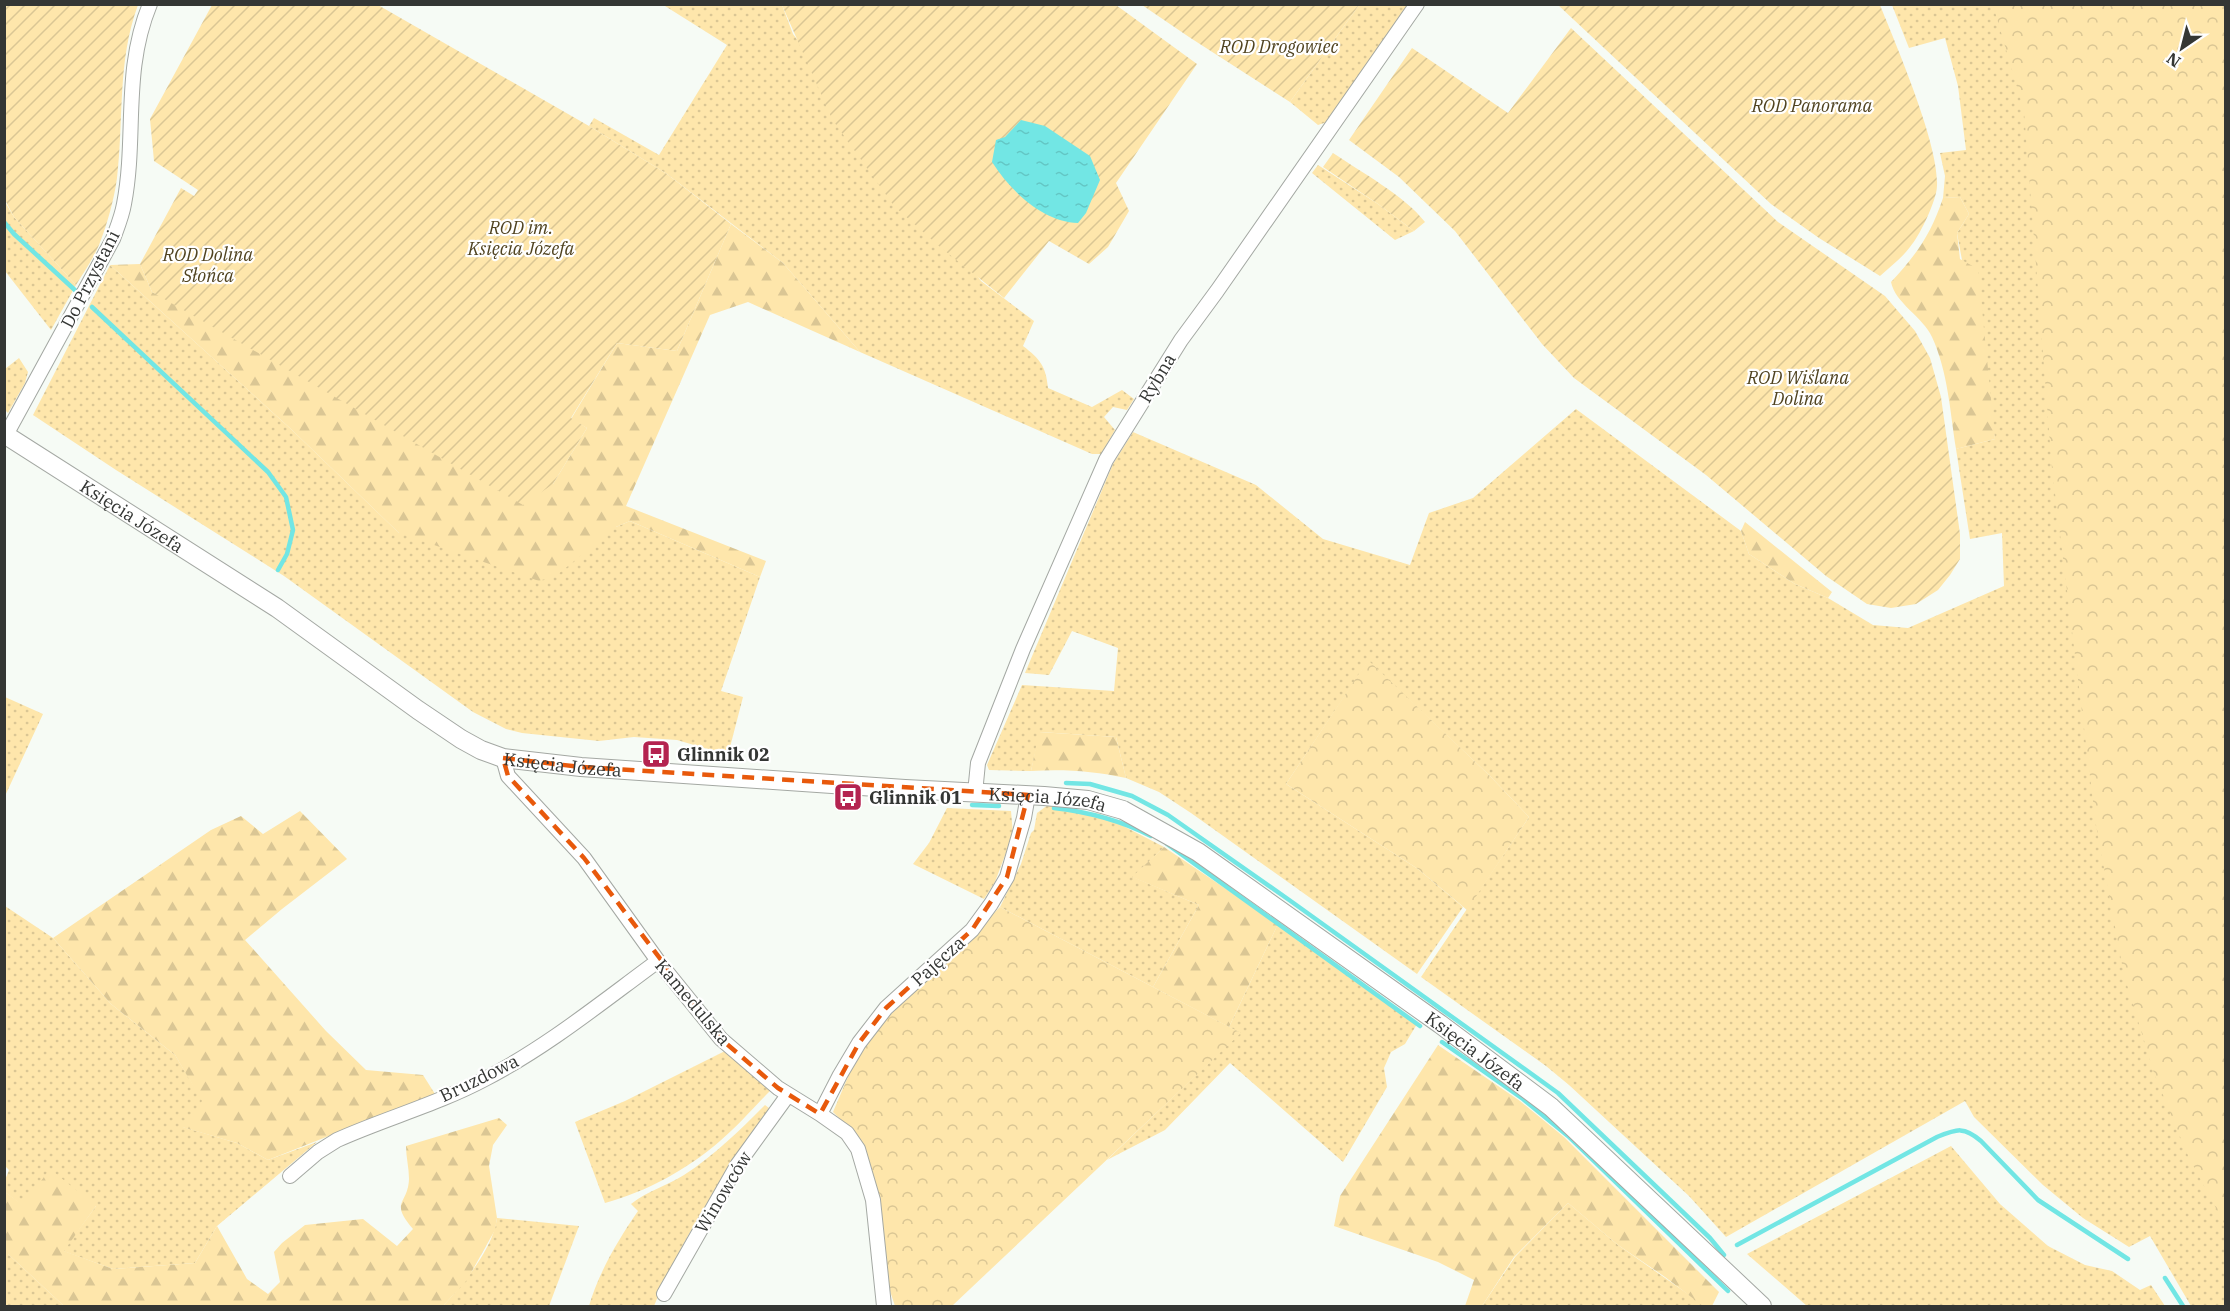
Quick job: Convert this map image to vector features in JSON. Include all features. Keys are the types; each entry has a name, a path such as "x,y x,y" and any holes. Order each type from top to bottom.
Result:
{"main road":[{"name":"Księcia Józefa","path":"5,435 277,608 461,739 503,758 581,767 1088,800 1123,810 1198,852 1440,1024 1551,1107 1762,1306"}],"street":[{"name":"Do Przystani","path":"5,435 113,239 124,207 127,190 131,86 141,31 150,4"},
{"name":"Rybna","path":"975,793 978,763 1023,650 1106,460 1180,340 1258,233 1417,4"},
{"name":"Kamedulska","path":"503,758 508,776 584,858 658,961 721,1039 788,1095 847,1133 858,1149 873,1200 884,1306"},
{"name":"Pajęcza","path":"820,1114 840,1075 886,1008 972,930 991,904 1007,877 1024,818 1028,795"},
{"name":"Bruzdowa","path":"290,1176 318,1152 337,1140 484,1080 544,1044 658,961"},
{"name":"Winowców","path":"664,1294 738,1164 788,1095"}],"highlighted area":[{"path":"503,758 581,767 1028,795 1007,877 972,930 886,1008 859,1043 820,1114 778,1088 721,1039 584,858 508,776"}],"green space":[{"path":"4,5 138,5 131,26 124,69 119,156 114,195 99,245 76,285 14,217 5,200"},
{"name":"ROD im. Księcia Józefa","path":"212,5 378,5 589,126 667,174 731,224 677,351 617,343 571,418 587,428 553,484 523,505 152,292 140,264 181,188 194,196 198,190 154,161 150,119"},
{"path":"666,5 782,5 793,34 981,281 1034,321 1023,346 1041,364 1046,374 1048,388 1092,407 1122,390 1134,399 1127,410 1113,407 1104,417 1115,430 1101,454 1092,454 860,352 783,263 667,174 589,126 594,118 659,155 727,45"},
{"path":"782,5 1116,5 1197,64 1116,183 1129,211 1108,247 1089,264 1049,241 1004,298 940,247 894,206 832,119"},
{"name":"ROD Drogowiec","path":"1142,5 1359,5 1290,102"},
{"path":"1359,5 1412,5 1330,121 1318,125 1290,102"},
{"name":"ROD Panorama","path":"1558,5 1880,5 1917,100 1937,176 1934,199 1914,242 1880,276 1819,238 1771,204"},
{"path":"1892,5 2020,5 2225,559 2225,1306 2191,1306 2150,1236 2129,1247 2083,1218 2043,1185 1974,1117 1965,1101 1726,1237 1689,1196 1569,1085 1421,977 1529,817 1489,775 1368,661 1286,784 1418,869 1463,907 1417,974 1191,813 1159,792 1126,778 1116,737 1040,732 1031,771 989,770 987,765 1022,685 1114,691 1118,648 1072,631 1049,675 1025,673 1113,464 1133,432 1256,485 1323,539 1410,565 1429,513 1473,498 1576,409 1741,531 1749,554 1795,584 1828,598 1873,625 1908,628 2004,586 2002,533 1970,539 1956,449 1995,439 1957,233 1969,214 1960,197 1943,198 1945,176 1940,153 1966,150 1958,86 1945,38 1909,48"},
{"path":"1993,5 2225,5 2225,1225 2188,1156 2154,1073 2124,975 2096,825 2052,469 2024,111"},
{"name":"ROD Wiślana Dolina","path":"1571,28 1778,222 1885,296 1915,331 1930,358 1941,397 1960,534 1960,559 1950,575 1938,590 1916,604 1891,608 1867,604 1826,576 1706,475 1574,378 1542,344 1455,231 1399,177 1349,140 1412,48 1508,113"},
{"path":"1333,153 1406,203 1425,222 1414,231 1323,167"},
{"path":"1318,165 1378,204 1414,231 1395,240 1312,173"},
{"path":"1960,197 1969,214 1957,233 1960,259 1978,269 1995,439 1956,449 1942,364 1932,337 1898,297 1891,282 1922,243 1943,198"},
{"path":"4,200 14,217 76,285 51,330 5,271"},
{"path":"731,224 783,263 860,352 748,302 710,315 626,506 766,561 760,577 630,521 616,527 557,575 539,581 399,533 292,430 110,265 140,264 152,292 553,484 587,428 571,419 617,343 677,351"},
{"path":"110,265 292,430 399,533 616,527 630,521 760,577 721,691 743,697 728,755 677,740 634,737 599,741 522,733 506,729 473,712 284,576 33,415"},
{"path":"19,358 28,372 25,383 8,413 5,410 5,369"},
{"path":"1745,522 1832,592 1828,598 1795,584 1749,554 1741,531"},
{"path":"1368,660 1489,775 1529,817 1467,910 1418,869 1286,784"},
{"path":"5,697 43,714 5,796"},
{"path":"1039,732 1116,737 1126,778 1079,771 1031,771"},
{"path":"1048,805 1100,814 1164,847 1133,877 1199,905 1153,987 1000,907 1021,864 1034,830 1037,813"},
{"path":"947,808 1011,811 1013,834 995,882 984,899 913,864 929,843"},
{"path":"300,811 347,859 245,940 326,1031 366,1070 423,1075 435,1094 268,1160 237,1143 182,1127 202,1101 175,1055 111,1004 53,938 211,830 241,816 263,834"},
{"path":"1164,847 1278,924 1229,1027 1153,987 1199,905 1132,877"},
{"path":"5,906 53,938 111,1004 175,1055 203,1101 183,1127 237,1143 268,1160 317,1142 217,1226 195,1263 113,1269 63,1251 96,1206 23,1206 5,1192 5,1180 9,1170 5,1166"},
{"path":"1000,907 1241,1033 952,1306 895,1306 886,1279 874,1187 859,1138 833,1112 856,1058 889,1016"},
{"path":"1278,924 1417,1024 1405,1044 1391,1052 1384,1068 1387,1087 1343,1162 1230,1063 1165,1130 1107,1160 1240,1033 1229,1027"},
{"path":"1438,1045 1520,1101 1564,1137 1719,1292 1712,1306 1703,1306 1618,1245 1568,1203 1514,1257 1482,1306 1465,1306 1474,1280 1438,1262 1334,1226 1340,1196"},
{"path":"727,1050 770,1091 727,1135 694,1161 651,1186 605,1203 575,1122 625,1101"},
{"path":"765,1105 769,1108 692,1229 654,1306 589,1306 610,1257 638,1211 631,1204 677,1179 706,1159"},
{"path":"499,1118 507,1125 493,1145 489,1166 497,1218 495,1230 467,1280 443,1306 64,1306 8,1254 5,1258 5,1192 23,1205 50,1169 96,1206 64,1251 113,1269 195,1263 217,1226 247,1279 268,1294 280,1282 274,1252 305,1225 363,1219 397,1246 413,1229 401,1208 409,1179 406,1146"},
{"path":"1951,1146 2000,1204 2048,1246 2085,1265 2112,1271 2140,1290 2151,1285 2165,1306 1807,1306 1747,1254"},
{"path":"1568,1203 1618,1245 1705,1306 1482,1306 1515,1257"},
{"path":"497,1218 579,1226 549,1306 443,1306 484,1253"},
{"path":"7,1253 64,1306 5,1306 5,1258"}],"water":[{"path":"1021,120 1045,126 1090,156 1100,180 1086,213 1078,223 1052,217 1028,203 999,173 992,162 996,140 1005,137"}],"waterway":[{"path":"4,222 77,292"},
{"path":"92,307 268,472 286,497 293,530 287,554 278,570"},
{"path":"1066,783 1090,784 1132,796 1168,815 1292,902 1558,1093 1710,1238 1724,1255"},
{"path":"972,805 999,806"},
{"path":"1054,808 1104,818 1128,825 1151,836"},
{"path":"1167,844 1420,1026"},
{"path":"1442,1042 1523,1099 1568,1136 1728,1291"},
{"path":"1737,1245 1937,1137 1960,1130 1970,1133 1981,1141 2038,1200 2128,1259"},
{"path":"2165,1278 2183,1306"}],"place":[{"name":"Glinnik 02","path":"656,754"},
{"name":"Glinnik 01","path":"848,797"}],"park label":[{"name":"ROD Dolina Słońca","path":"208,264"}]}
